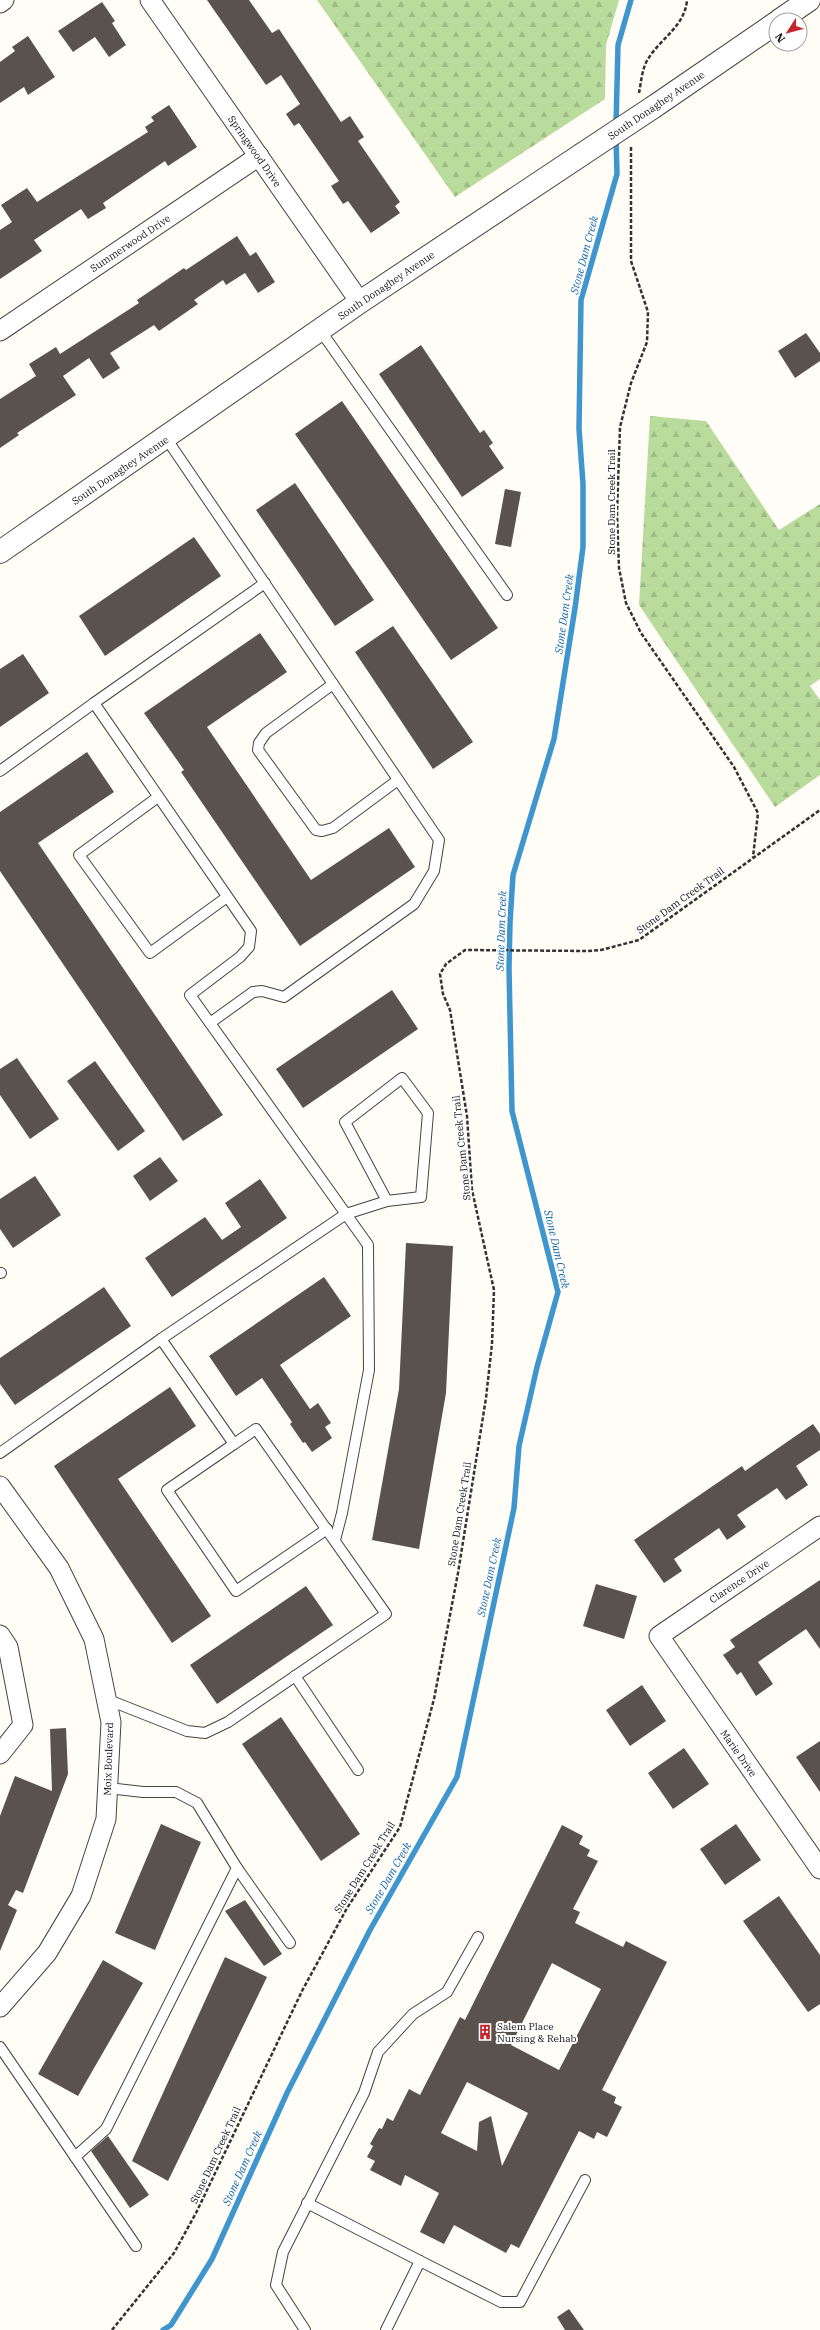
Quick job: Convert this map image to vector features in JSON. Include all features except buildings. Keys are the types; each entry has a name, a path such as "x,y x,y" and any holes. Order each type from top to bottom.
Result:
{"street":[{"path":"0,3 4,0"},
{"name":"Springwood Drive","path":"150,0 360,302"},
{"path":"792,12 809,0"},
{"name":"South Donaghey Avenue","path":"0,552 360,302 580,155 647,101 768,28"},
{"name":"Summerwood Drive","path":"0,331 259,156"},
{"name":"Moix Boulevard","path":"0,1486 59,1568 94,1639 111,1722 106,1819 81,1896 47,1953 0,2007"},
{"name":"Clarence Drive","path":"659,1636 820,1526"},
{"path":"0,1635 8,1647 23,1725 0,1754"},
{"name":"Marie Drive","path":"659,1636 820,1869"}],"lane":[{"path":"320,330 507,595"},
{"path":"166,438 440,840 434,871 414,904 284,997 262,990 253,992 210,1023"},
{"path":"0,771 265,583"},
{"path":"333,684 266,733 259,743 258,750 273,773 316,830 322,831 333,828 398,780"},
{"path":"94,703 251,932 249,947 240,957 190,995 368,1245 369,1370 342,1514 335,1540"},
{"path":"158,797 79,855 150,953 227,897"},
{"path":"0,1453 162,1339 346,1214 387,1201 421,1197 428,1113 402,1078 344,1122 387,1201"},
{"path":"162,1339 234,1444"},
{"path":"106,1699 187,1731 205,1733 228,1722 386,1614 335,1540 256,1429 167,1490 236,1591 327,1529"},
{"path":"295,1676 358,1770"},
{"path":"108,1788 143,1792 176,1792 196,1803 237,1868 290,1943"},
{"path":"75,2156 106,2129 237,1868"},
{"path":"305,2330 276,2286 283,2252 364,2093 378,2052 413,2014 447,1992 478,1937"},
{"path":"0,2047 136,2246"},
{"path":"308,2203 501,2302 520,2302 586,2180"},
{"path":"386,2330 420,2261"}],"path":[{"path":"647,101 647,60 675,29 686,10 687,0"},
{"name":"Stone Dam Creek Trail","path":"631,140 631,261 648,312 648,320 647,342 631,383 620,427 617,513 619,568 626,603 641,633 734,767 758,813 756,844 753,857"},
{"name":"Stone Dam Creek Trail","path":"112,2330 174,2253 196,2213 302,1991 347,1908 400,1827 434,1699 458,1573 486,1398 492,1344 494,1290 472,1190 467,1116 450,1010 443,994 440,974 446,964 456,955 465,950 602,950 639,940 820,810"}],"green space":[{"path":"317,0 619,0 606,45 605,99 455,197"},
{"path":"650,416 706,421 779,530 820,504 820,679 810,686 820,700 820,775 775,807 639,605"}],"waterway":[{"name":"Stone Dam Creek","path":"616,125 618,45 631,0"},
{"name":"Stone Dam Creek","path":"163,2330 171,2325 212,2259 287,2093 370,1930 457,1777 514,1508 519,1446 537,1367 558,1292 512,1111 509,968 513,875 554,739 575,608 583,547 583,484 579,429 581,300 617,174 616,138"}],"place":[{"name":"Salem Place Nursing & Rehab","path":"485,2032"}]}
